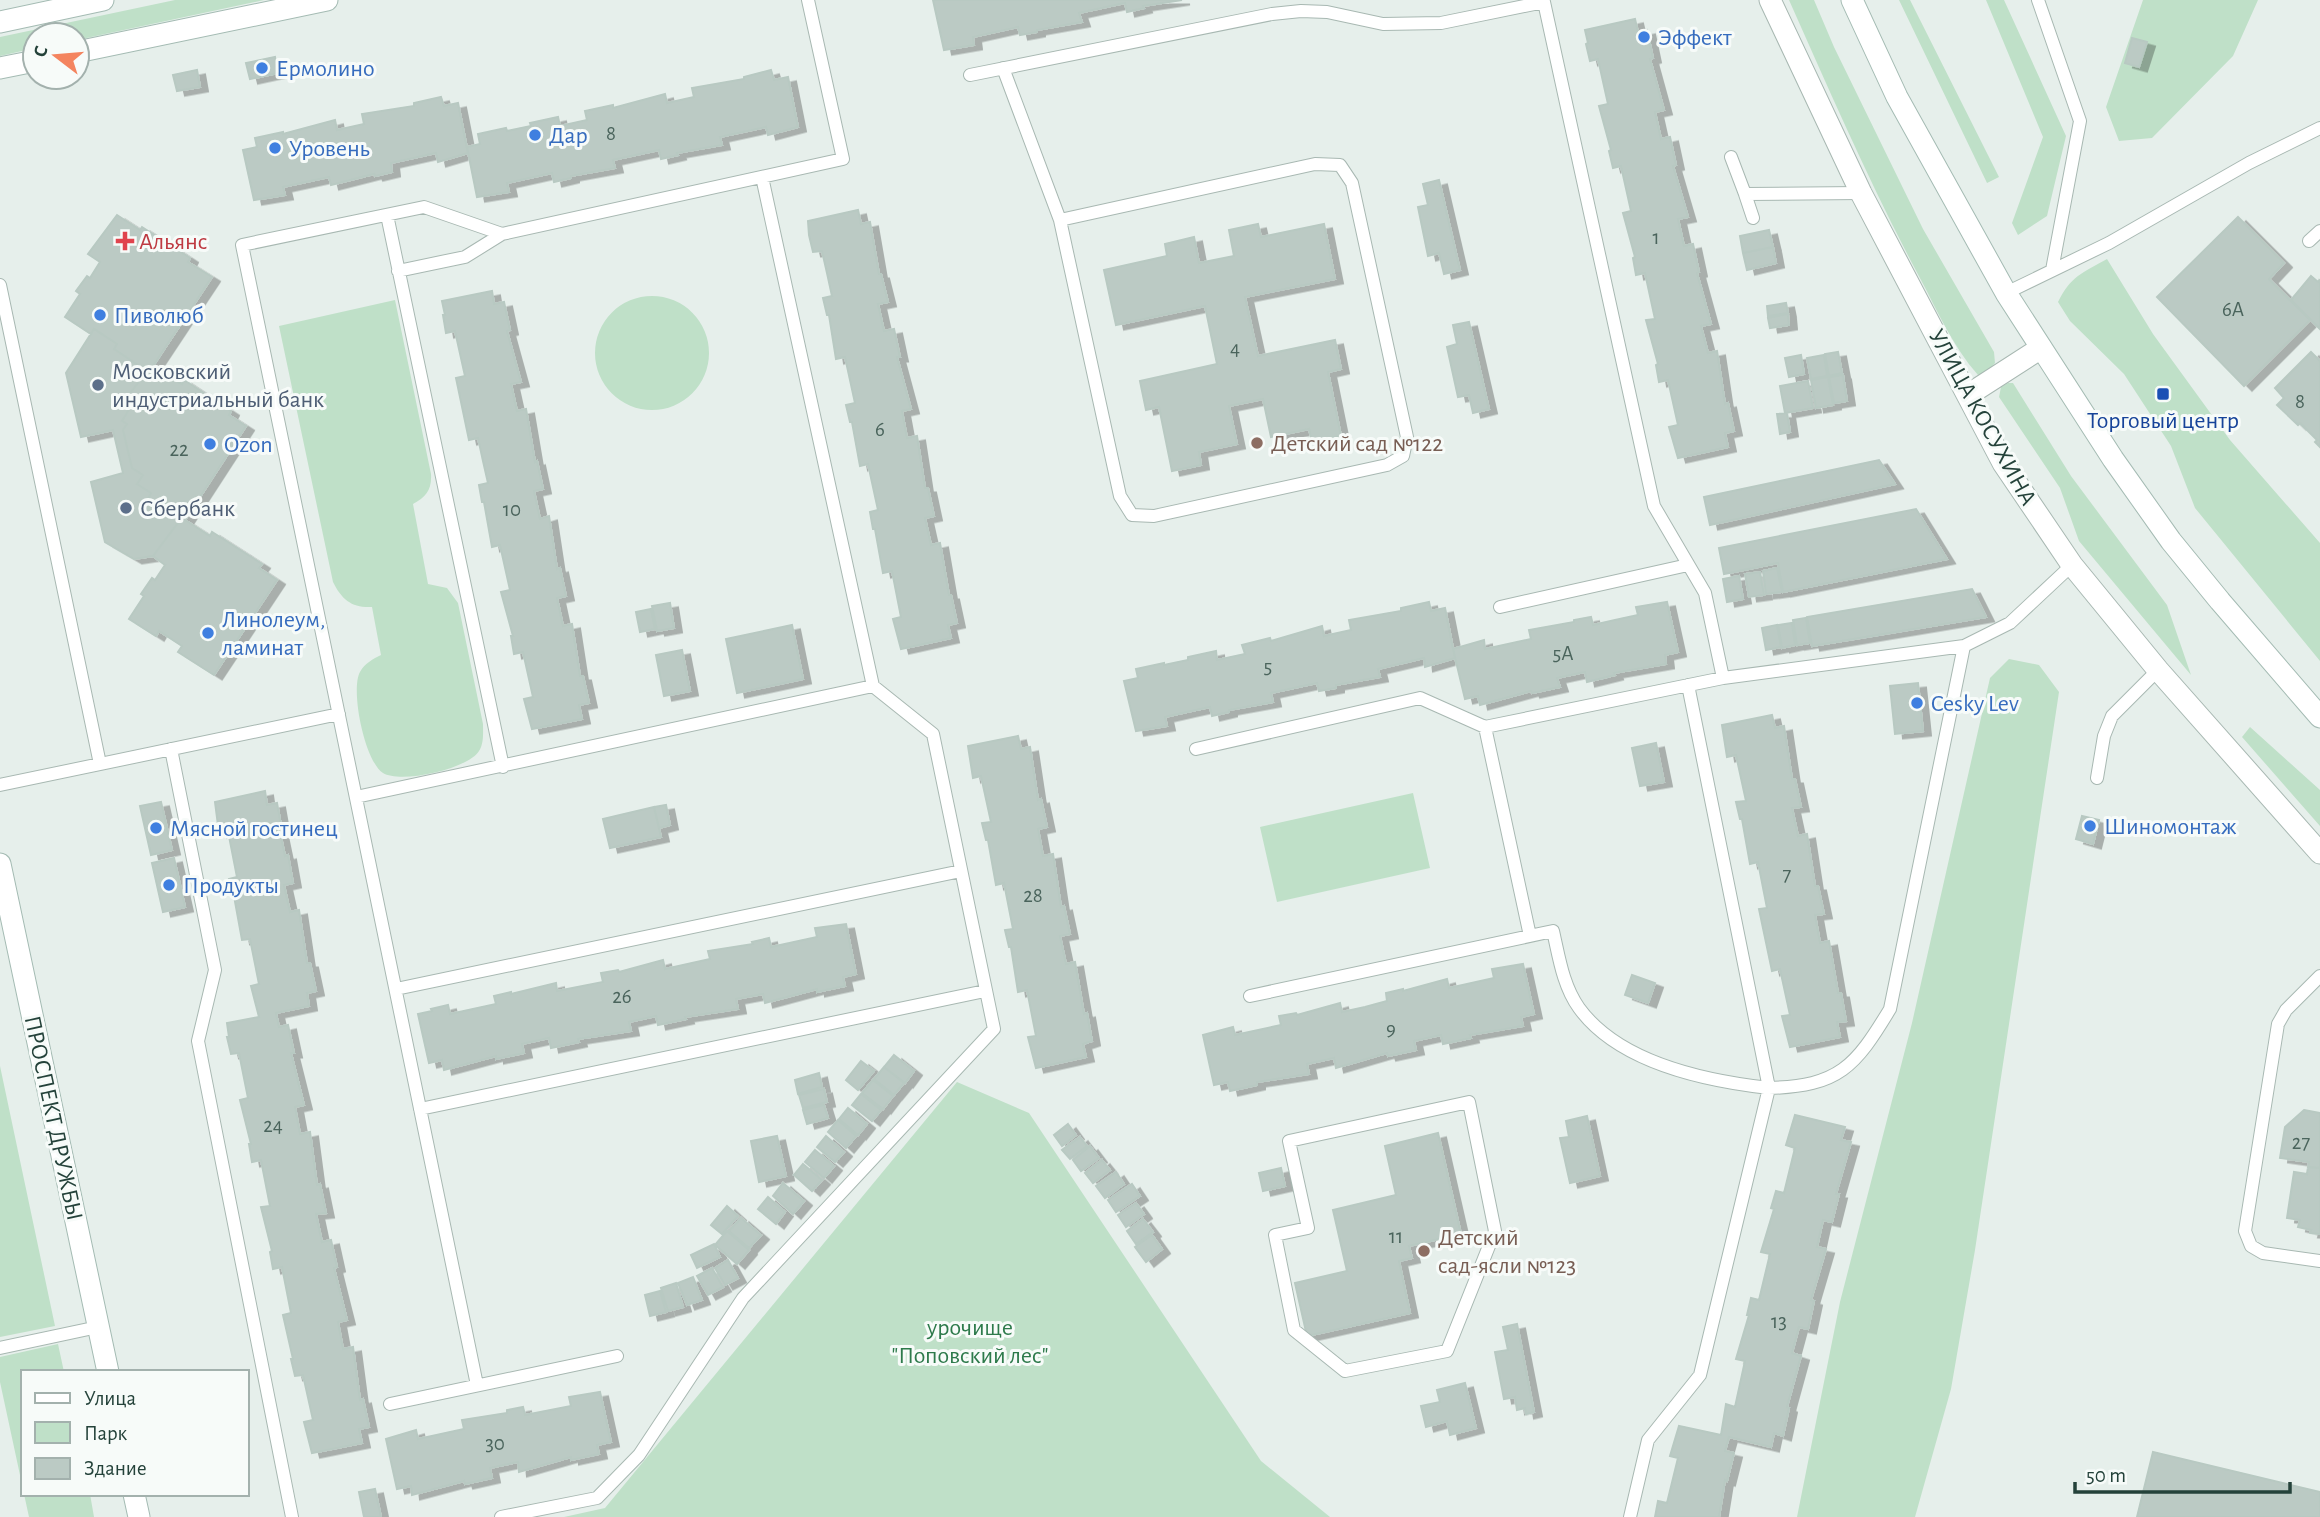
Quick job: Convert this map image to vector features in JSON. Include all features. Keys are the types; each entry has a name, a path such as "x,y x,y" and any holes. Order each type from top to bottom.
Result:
{"main road":[{"path":"0,22 103,0"},
{"path":"91,49 327,0"},
{"name":"УЛИЦА КОСУХИНА","path":"1770,0 1861,193 2003,463 2072,565 2158,670 2320,853"},
{"path":"1852,0 1897,97 2006,293 2113,459 2171,541 2320,718"},
{"path":"0,68 21,64"},
{"path":"1968,395 2041,348"},
{"name":"ПРОСПЕКТ ДРУЖБЫ","path":"1,872 108,1370"},
{"path":"134,1496 139,1517"}],"lane":[{"path":"398,271 465,257 502,234 843,159 808,0"},
{"path":"1268,0 1272,14"},
{"path":"2038,0 2080,121 2052,270"},
{"path":"970,75 1272,14 1327,12 1383,24 1441,23 1544,2 1654,506 1705,593 1723,678"},
{"path":"1003,68 1060,220 1121,496 1132,515 1154,516 1387,465 1403,456 1407,437 1378,303 1352,183 1340,165 1315,164 1060,220"},
{"path":"2006,293 2109,243 2249,163 2320,128"},
{"path":"1731,157 1753,218"},
{"path":"501,1517 597,1498 639,1455 743,1298 994,1029 933,734 873,686 762,177"},
{"path":"1745,194 1861,193"},
{"path":"477,1385 242,245 424,207 502,234"},
{"path":"387,215 502,767"},
{"path":"2309,241 2320,230"},
{"path":"0,285 100,764"},
{"path":"1500,607 1688,565"},
{"path":"1196,748 1420,698 1485,727 1723,678 1964,646 2010,623 2072,565"},
{"path":"1250,996 1553,931 1564,978 1579,1008 1607,1037 1646,1057 1684,1072 1725,1083 1769,1088 1798,1087 1836,1075 1866,1050 1890,1009 1964,646"},
{"path":"2096,778 2104,736 2112,716 2158,670"},
{"path":"1630,1517 1648,1440 1700,1375 1769,1088 1688,685"},
{"path":"356,797 873,686"},
{"path":"0,785 339,714"},
{"path":"1485,727 1530,936"},
{"path":"171,749 215,970 198,1041 292,1517"},
{"path":"396,989 961,871"},
{"path":"2320,976 2286,1010 2278,1024 2245,1231 2252,1246 2263,1253 2320,1262"},
{"path":"421,1109 985,991"},
{"path":"1469,1102 1495,1231 1447,1351 1345,1371 1294,1329 1275,1235 1308,1228 1289,1141 1469,1102"},
{"path":"0,1348 98,1327"},
{"path":"390,1404 617,1356"}],"green space":[{"path":"175,0 264,0 91,37 91,21 76,21"},
{"path":"1789,0 1814,0 1834,47 1923,229 1994,352 1995,363 1986,373 1978,375 1953,341 1940,317 1869,176"},
{"path":"1899,0 1910,0 1999,177 1987,183"},
{"path":"1986,0 2004,0 2066,136 2047,216 2018,235 2012,223 2043,137"},
{"path":"2143,0 2258,0 2233,56 2152,138 2119,141 2106,107"},
{"path":"21,33 21,51 0,56 0,37"},
{"path":"2107,259 2153,334 2230,440 2320,543 2320,661 2195,508 2171,446 2124,374 2070,321 2058,302 2073,281"},
{"path":"652,296 674,300 693,312 705,331 709,353 705,375 693,394 674,406 652,410 630,406 611,394 599,375 595,353 599,331 611,312 630,300"},
{"path":"395,300 431,474 427,492 413,504 428,584 447,588 458,603 483,724 482,745 472,758 449,769 404,777 383,773 376,766 365,741 358,709 357,681 364,666 381,655 372,607 348,602 333,582 279,326"},
{"path":"2013,383 2071,476 2167,605 2191,675 2079,541 2060,488 1999,397 2001,387"},
{"path":"2009,659 2039,665 2059,692 1975,1250 1951,1389 1915,1517 1797,1517 1840,1302 1912,1023 1990,678"},
{"path":"2250,727 2320,790 2320,826 2242,737"},
{"path":"1413,793 1430,868 1277,902 1260,827"},
{"path":"0,1066 55,1326 0,1337"},
{"name":"урочище \"Поповский лес\"","path":"957,1082 1029,1113 1261,1461 1330,1517 564,1517 605,1508"},
{"path":"58,1344 64,1370 21,1370 21,1480 0,1382 0,1357"},
{"path":"24,1496 90,1496 94,1517 29,1517"}],"building":[{"path":"933,0 1182,0 1143,6 1144,8 1127,12 1125,3 1079,13 1082,22 1020,35 1018,27 973,37 974,45 944,50"},
{"path":"1635,19 1638,32 1647,30 1653,58 1650,59 1664,110 1655,112 1661,139 1670,137 1676,165 1673,166 1688,217 1678,219 1684,246 1693,244 1699,272 1697,273 1711,324 1701,326 1708,353 1717,351 1725,404 1728,403 1734,431 1725,433 1728,447 1678,458 1669,427 1678,425 1668,380 1659,382 1658,364 1646,320 1655,319 1645,273 1636,275 1635,257 1623,213 1631,211 1621,166 1613,168 1599,106 1608,104 1598,59 1590,61 1586,44 1585,30"},
{"path":"2132,38 2147,42 2139,67 2125,63"},
{"name":"Ермолино","path":"275,57 278,73 250,79 246,63"},
{"path":"197,70 200,87 177,91 173,75"},
{"path":"771,70 774,80 788,77 798,127 768,135 766,127 720,137 722,145 677,153 678,155 661,159 659,150 613,160 615,168 554,182 552,173 507,183 509,192 477,197 467,147 480,144 478,134 531,126 530,123 558,117 560,126 587,120 585,111 613,105 613,108 665,94 667,103 694,97 692,88 744,79"},
{"path":"441,97 444,106 458,103 468,153 438,162 436,153 391,163 392,172 331,185 329,177 283,187 285,195 254,200 243,150 257,147 255,138 283,134 335,120 337,130 364,124 362,114 414,106 414,103"},
{"path":"1439,180 1460,270 1444,274 1439,253 1428,256 1418,207 1428,205 1423,184"},
{"path":"858,210 861,224 870,222 879,274 888,302 878,304 884,331 894,329 900,357 897,357 911,409 902,411 907,438 917,436 925,488 928,488 934,516 925,518 931,545 940,543 957,623 948,625 951,638 901,649 893,619 901,617 892,571 883,573 873,529 870,512 878,510 868,464 860,466 846,405 855,403 845,357 836,359 829,315 823,298 832,296 827,273 822,251 813,252 809,235 808,221"},
{"path":"117,215 140,230 142,227 190,258 188,262 212,277 153,366 182,384 184,380 231,411 229,415 246,426 185,520 210,536 212,532 262,564 259,568 277,580 214,675 178,652 182,646 159,631 156,636 129,619 144,596 141,594 165,565 153,556 180,520 148,499 151,493 137,484 143,475 132,468 123,430 127,424 122,421 130,408 122,404 147,371 114,349 117,344 94,329 91,334 65,317 80,294 76,291 87,276 90,278 100,262 88,254"},
{"path":"2238,217 2284,263 2269,279 2310,320 2244,386 2157,297"},
{"path":"1258,224 1261,237 1324,224 1335,279 1245,297 1258,356 1335,340 1341,369 1328,372 1341,436 1312,442 1309,429 1271,437 1263,399 1229,406 1237,444 1199,452 1201,465 1172,471 1159,407 1146,410 1140,381 1217,364 1205,306 1116,325 1104,270 1167,256 1165,244 1194,237 1199,263 1234,256 1229,230"},
{"path":"1769,230 1773,247 1743,253 1740,236"},
{"path":"1773,247 1776,263 1747,270 1743,253"},
{"path":"2311,276 2318,282 2320,280 2320,329 2291,300"},
{"path":"492,291 494,304 504,302 510,330 507,331 521,382 511,384 517,411 526,409 535,462 537,461 543,489 534,491 540,519 549,516 557,569 560,568 566,596 557,598 563,626 572,624 580,676 583,676 589,703 579,705 582,719 532,729 524,699 533,697 523,652 514,654 513,636 501,592 510,590 500,545 492,547 482,502 479,485 488,483 478,438 469,440 456,378 465,376 455,331 446,333 443,315 442,301"},
{"path":"1786,303 1788,313 1768,316 1767,306"},
{"path":"1788,314 1789,325 1770,328 1768,318"},
{"path":"1469,322 1489,409 1473,413 1469,395 1458,397 1447,347 1457,344 1453,325"},
{"path":"94,329 117,344 114,349 147,371 122,404 130,408 122,421 127,424 123,430 132,468 143,475 137,484 151,493 148,499 180,520 153,556 134,559 105,542 91,482 123,473 113,430 81,437 66,373"},
{"path":"1838,352 1842,373 1829,376 1825,354"},
{"path":"2311,352 2320,361 2320,447 2315,442 2317,440 2300,423 2298,425 2277,405 2284,398 2275,388"},
{"path":"1801,355 1804,374 1789,377 1785,358"},
{"path":"1824,355 1827,376 1811,379 1807,358"},
{"path":"1843,375 1847,401 1834,403 1829,377"},
{"path":"1828,377 1833,405 1816,408 1811,380"},
{"path":"1808,381 1813,408 1785,413 1780,386"},
{"path":"1787,413 1790,432 1780,434 1777,414"},
{"path":"1879,460 1895,484 1710,525 1704,497"},
{"path":"1916,509 1947,559 1783,592 1778,563 1724,574 1719,548"},
{"path":"1777,568 1782,592 1766,594 1763,571"},
{"path":"1760,572 1764,595 1749,597 1745,574"},
{"path":"1739,576 1743,599 1727,602 1723,579"},
{"path":"1972,589 1986,617 1812,646 1807,617"},
{"path":"1429,602 1431,611 1445,608 1455,658 1425,667 1424,658 1378,669 1380,677 1336,685 1336,688 1319,691 1317,683 1271,693 1273,702 1212,716 1210,707 1165,717 1167,726 1136,731 1124,681 1138,678 1136,669 1188,660 1188,657 1216,651 1217,660 1245,654 1242,645 1270,638 1271,641 1322,626 1324,636 1351,630 1349,620 1401,611 1401,608"},
{"path":"1667,602 1678,652 1665,655 1666,664 1614,673 1615,675 1587,682 1585,672 1557,678 1560,687 1532,693 1531,691 1480,705 1478,696 1465,699 1453,649 1484,640 1485,649 1531,639 1529,630 1591,617 1593,625 1638,615 1636,607"},
{"path":"670,603 674,628 657,631 652,606"},
{"path":"651,609 655,629 640,632 636,612"},
{"path":"1806,618 1810,643 1797,645 1793,620"},
{"path":"1792,623 1795,645 1782,648 1778,625"},
{"path":"792,625 803,679 737,693 726,639"},
{"path":"1777,625 1781,647 1766,650 1762,628"},
{"path":"682,650 690,691 664,696 656,655"},
{"path":"1918,683 1923,731 1895,734 1890,686"},
{"path":"1772,715 1775,728 1784,726 1792,779 1795,779 1801,807 1792,808 1798,836 1807,834 1815,886 1818,886 1824,914 1815,915 1820,943 1829,941 1846,1021 1837,1022 1840,1037 1790,1047 1782,1016 1790,1015 1780,969 1772,971 1759,909 1767,908 1758,862 1750,864 1742,819 1736,802 1746,801 1736,755 1727,757 1722,725"},
{"path":"1018,736 1021,749 1030,747 1038,800 1041,799 1047,827 1038,829 1043,856 1053,854 1061,907 1064,906 1070,934 1060,936 1066,964 1075,962 1084,1014 1087,1013 1092,1041 1083,1044 1086,1057 1036,1068 1028,1037 1036,1036 1027,990 1018,992 1011,947 1005,930 1013,929 1004,883 996,885 988,840 982,823 991,822 981,776 973,778 968,746"},
{"path":"1656,743 1664,782 1640,786 1632,748"},
{"path":"265,791 267,805 277,803 280,832 293,883 284,885 290,912 299,910 307,963 310,963 316,991 307,993 309,1006 276,1013 279,1027 288,1025 294,1053 291,1053 304,1105 295,1107 300,1134 310,1132 317,1185 320,1184 326,1213 316,1214 322,1242 331,1240 337,1267 334,1268 347,1320 338,1322 343,1349 353,1347 360,1400 363,1399 369,1427 359,1429 362,1443 312,1453 304,1422 313,1420 303,1375 295,1376 283,1315 291,1313 282,1267 273,1269 272,1251 261,1207 270,1206 261,1160 252,1162 251,1144 240,1100 248,1098 239,1053 231,1054 227,1037 227,1023 259,1017 251,986 259,984 250,939 242,940 229,879 237,877 228,831 219,833 215,802"},
{"name":"Мясной гостинец","path":"161,802 172,850 151,855 140,806"},
{"path":"666,805 670,825 659,828 654,807"},
{"path":"654,807 661,837 610,848 603,819"},
{"path":"2082,816 2099,820 2093,844 2076,839"},
{"name":"Продукты","path":"174,858 185,907 163,912 152,863"},
{"path":"846,924 856,974 843,977 845,986 817,992 817,989 765,1003 763,994 736,999 738,1009 685,1017 686,1019 658,1025 656,1016 629,1022 631,1031 578,1039 579,1042 551,1048 549,1038 522,1044 524,1053 496,1059 496,1056 444,1070 442,1060 429,1063 418,1014 432,1011 431,1009 448,1005 450,1014 496,1004 494,996 511,992 556,983 557,991 603,982 601,973 619,972 663,960 665,969 710,959 708,951 753,944 752,942 769,938 771,947 817,937 815,928"},
{"path":"1523,964 1534,1014 1521,1017 1523,1026 1470,1035 1471,1038 1443,1044 1441,1035 1414,1041 1416,1050 1388,1056 1387,1053 1336,1068 1334,1058 1307,1064 1309,1074 1257,1082 1257,1085 1230,1091 1228,1082 1214,1085 1203,1035 1233,1027 1235,1035 1281,1025 1279,1016 1297,1015 1340,1003 1342,1012 1365,1007 1387,1001 1386,993 1447,979 1449,988 1494,978 1492,969"},
{"path":"1632,975 1655,983 1648,1003 1625,995"},
{"path":"894,1055 914,1071 905,1083 884,1067"},
{"path":"861,1061 874,1071 858,1090 846,1080"},
{"path":"884,1067 904,1083 894,1095 874,1079"},
{"path":"819,1073 822,1087 798,1094 795,1080"},
{"path":"873,1080 893,1096 883,1109 862,1093"},
{"path":"824,1089 827,1102 803,1108 799,1095"},
{"path":"861,1094 881,1110 872,1121 852,1105"},
{"path":"824,1105 828,1118 807,1124 803,1110"},
{"path":"848,1108 867,1124 858,1135 839,1119"},
{"path":"2304,1110 2320,1113 2320,1168 2308,1167 2309,1162 2280,1158 2285,1127"},
{"path":"1795,1115 1845,1127 1841,1140 1851,1142 1836,1194 1839,1194 1832,1222 1823,1220 1817,1247 1826,1249 1811,1300 1814,1301 1808,1329 1799,1327 1792,1353 1801,1356 1787,1407 1789,1408 1783,1436 1774,1433 1771,1447 1729,1437 1725,1451 1734,1453 1727,1481 1725,1480 1719,1517 1655,1517 1658,1501 1667,1503 1678,1458 1670,1456 1679,1426 1721,1435 1726,1404 1735,1407 1745,1361 1736,1359 1749,1315 1751,1298 1759,1300 1770,1254 1761,1252 1774,1209 1771,1208 1776,1191 1784,1193 1795,1148 1786,1145"},
{"path":"1587,1116 1600,1176 1570,1183 1560,1138 1569,1137 1566,1121"},
{"path":"838,1120 856,1136 846,1148 828,1132"},
{"path":"1068,1124 1076,1135 1062,1146 1054,1135"},
{"path":"1438,1133 1461,1234 1409,1246 1412,1258 1399,1261 1410,1313 1307,1336 1295,1283 1347,1271 1333,1210 1396,1195 1385,1146"},
{"path":"777,1136 786,1176 759,1182 751,1141"},
{"path":"826,1136 844,1152 835,1162 817,1147"},
{"path":"1080,1137 1087,1146 1070,1159 1062,1150"},
{"path":"1090,1146 1099,1158 1081,1171 1073,1160"},
{"path":"815,1150 834,1166 824,1178 805,1162"},
{"path":"1102,1160 1110,1170 1093,1183 1085,1173"},
{"path":"803,1164 822,1180 812,1191 794,1175"},
{"path":"2308,1167 2320,1168 2320,1234 2298,1227 2300,1220 2287,1218 2294,1172 2307,1174"},
{"path":"1281,1168 1285,1186 1263,1191 1259,1173"},
{"path":"1116,1172 1124,1184 1105,1198 1096,1186"},
{"path":"783,1183 804,1201 793,1214 773,1196"},
{"path":"1132,1184 1140,1196 1116,1212 1108,1200"},
{"path":"768,1197 785,1212 776,1224 758,1209"},
{"path":"1136,1203 1144,1214 1126,1227 1118,1215"},
{"path":"727,1206 738,1216 722,1234 711,1225"},
{"path":"741,1218 761,1235 749,1248 729,1231"},
{"path":"1143,1219 1153,1232 1136,1244 1127,1231"},
{"path":"727,1231 749,1250 737,1264 715,1245"},
{"path":"1152,1235 1162,1249 1146,1262 1135,1247"},
{"path":"714,1244 720,1257 697,1268 691,1255"},
{"path":"728,1260 738,1278 725,1285 715,1268"},
{"path":"712,1268 723,1287 708,1295 697,1276"},
{"path":"693,1277 702,1300 687,1305 678,1283"},
{"path":"676,1283 683,1307 668,1311 661,1288"},
{"path":"660,1291 666,1312 650,1316 645,1295"},
{"path":"1517,1324 1534,1412 1526,1414 1525,1408 1517,1410 1515,1397 1504,1399 1495,1352 1508,1350 1503,1327"},
{"path":"1465,1383 1476,1428 1450,1435 1447,1421 1426,1427 1421,1406 1440,1402 1437,1390"},
{"path":"600,1392 611,1442 597,1445 599,1454 571,1460 571,1457 519,1472 518,1462 490,1468 492,1478 465,1484 464,1481 412,1495 411,1486 397,1489 386,1439 416,1430 418,1439 464,1429 462,1420 507,1413 507,1410 523,1407 525,1415 571,1406 569,1397"},
{"path":"2153,1452 2320,1492 2320,1517 2137,1517"},
{"path":"375,1489 381,1517 364,1517 359,1492"}],"place":[{"name":"Эффект","path":"1644,37"},
{"name":"Ермолино","path":"262,68"},
{"name":"Дар","path":"535,135"},
{"name":"Уровень","path":"275,148"},
{"name":"Альянс","path":"125,241"},
{"name":"Пиволюб","path":"100,315"},
{"name":"Московский индустриальный банк","path":"98,385"},
{"name":"Торговый центр","path":"2163,394"},
{"name":"Детский сад №122","path":"1257,443"},
{"name":"Ozon","path":"210,444"},
{"name":"Сбербанк","path":"126,508"},
{"name":"Линолеум, ламинат","path":"208,633"},
{"name":"Cesky Lev","path":"1917,703"},
{"name":"Шиномонтаж","path":"2090,826"},
{"name":"Мясной гостинец","path":"156,828"},
{"name":"Продукты","path":"169,885"},
{"name":"Детский сад-ясли №123","path":"1424,1251"}]}
